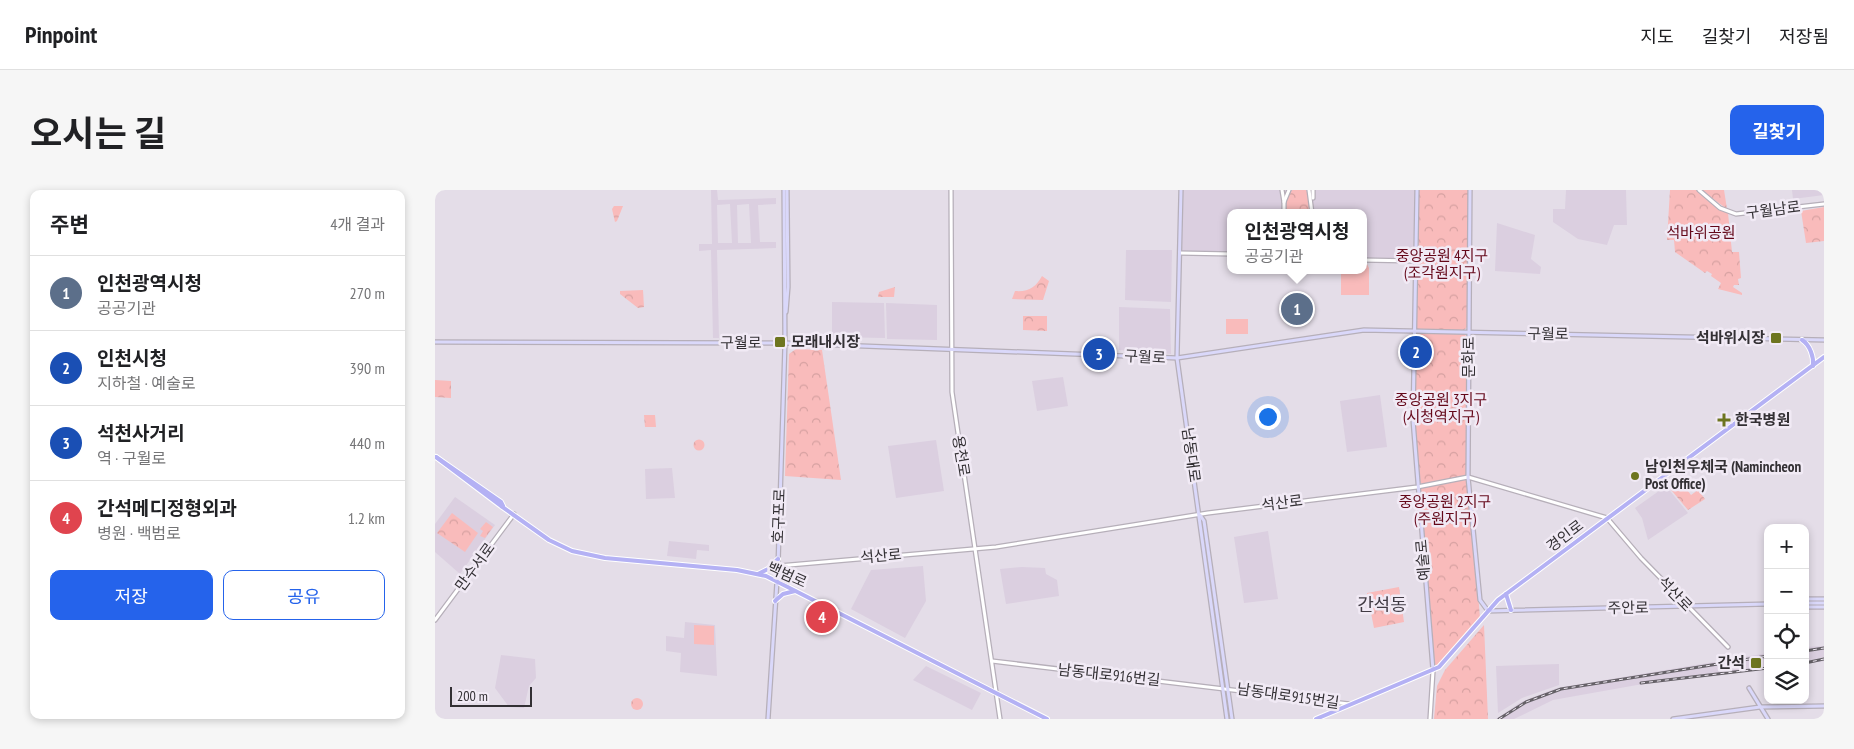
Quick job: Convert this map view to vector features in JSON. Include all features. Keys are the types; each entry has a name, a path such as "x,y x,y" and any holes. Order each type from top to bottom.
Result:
{"main road":[{"name":"호구포로","path":"768,719 778,559 785,343 785,190"},
{"name":"남동대로","path":"1181,190 1177,358 1199,514 1203,521 1225,688"},
{"name":"예술로","path":"1417,190 1413,420 1433,670"},
{"name":"문화로","path":"1470,190 1468,477 1480,600 1487,611"},
{"name":"구월로","path":"435,342 785,343 1177,358 1358,330 1824,340"},
{"path":"1802,340 1808,346 1813,359 1813,366"},
{"name":"경인로","path":"1316,719 1442,665 1487,611 1506,594 1824,357"},
{"name":"백범로","path":"435,457 555,543 588,556 737,570 757,574 776,581 1047,719"},
{"path":"757,574 768,569 778,559"},
{"path":"775,601 783,594 796,591"},
{"path":"1506,594 1511,610"},
{"path":"1809,599 1824,599"},
{"path":"1809,603 1824,603"},
{"name":"주안로","path":"1487,611 1764,604"},
{"path":"1809,607 1824,607"},
{"path":"1225,688 1227,719"},
{"path":"1225,688 1232,719"},
{"path":"1749,688 1768,719"},
{"path":"1673,719 1761,708 1824,706"}],"street":[{"name":"용천로","path":"951,190 952,392 1000,719"},
{"path":"1282,190 1284,209"},
{"path":"1284,202 1289,190"},
{"path":"1309,190 1312,203"},
{"path":"1312,209 1313,190"},
{"name":"구월남로","path":"1699,190 1720,208 1737,214 1824,204"},
{"path":"1180,253 1227,254"},
{"path":"1367,260 1415,261"},
{"name":"석산로","path":"777,566 976,548 1199,514 1417,487 1468,477 1607,518 1687,607 1728,647"},
{"name":"만수서로","path":"435,620 514,514"},
{"name":"남동대로916번길","path":"992,661 1225,688"},
{"name":"예술로","path":"1430,719 1433,670"},
{"name":"남동대로915번길","path":"1225,688 1351,704"}],"shaded area":[{"path":"711,190 717,190 718,200 776,198 776,204 758,205 760,242 776,242 776,248 717,250 719,338 713,338 711,250 699,251 699,244 712,244","holes":["730,204 732,243 718,243 717,205","749,204 751,243 738,243 737,205"]},
{"path":"1182,190 1417,190 1415,261 1367,260 1367,209 1227,209 1227,254 1180,253"},
{"path":"1566,190 1626,190 1627,225 1614,225 1607,245 1578,239 1553,222 1553,209 1565,209"},
{"path":"1792,190 1824,190 1824,195 1793,199"},
{"path":"1497,223 1535,235 1531,259 1541,267 1540,274 1495,271"},
{"path":"1126,250 1172,250 1171,302 1125,300"},
{"path":"832,302 884,303 885,338 832,337"},
{"path":"886,303 937,305 937,340 887,339"},
{"path":"1119,307 1170,309 1171,354 1119,350"},
{"path":"1063,377 1068,406 1037,411 1032,381"},
{"path":"1380,395 1387,447 1347,452 1340,401"},
{"path":"936,440 944,491 896,498 888,446"},
{"path":"672,468 675,498 646,499 645,469"},
{"path":"1666,486 1688,513 1648,540 1642,518 1635,508"},
{"path":"455,497 495,525 460,574 435,552 435,524"},
{"path":"1268,531 1278,599 1244,603 1234,537"},
{"path":"669,541 709,545 709,551 697,550 696,559 667,556"},
{"path":"923,566 926,601 905,638 851,609 871,570"},
{"path":"1022,567 1045,568 1046,574 1057,580 1059,596 1006,604 1000,569"},
{"path":"685,622 715,625 717,676 680,672 681,653 666,651 666,636 684,638"},
{"path":"1824,646 1824,661 1809,663 1809,647"},
{"path":"1764,654 1764,669 1637,685 1553,700 1514,719 1496,719 1521,702 1557,688"},
{"path":"501,655 535,659 536,678 529,686 524,708 509,707 495,688"},
{"path":"1559,664 1559,685 1522,698 1498,713 1496,666"},
{"path":"926,666 981,693 972,710 913,680"}],"green space":[{"path":"1292,190 1306,190 1312,203 1312,209 1284,209 1284,202"},
{"path":"1417,190 1470,190 1469,325 1462,332 1469,339 1468,470 1464,478 1469,480 1480,618 1438,666 1434,664 1432,658 1417,492 1423,485 1416,478 1413,426 1414,336 1419,331 1414,331"},
{"name":"석바위공원","path":"1670,190 1697,190 1718,209 1728,213 1732,252 1739,252 1741,278 1738,279 1739,285 1734,285 1733,287 1742,295 1718,289 1721,283 1711,276 1712,274 1707,271 1705,273 1675,252 1674,240 1667,240"},
{"path":"1701,190 1724,190 1727,209"},
{"path":"614,206 623,206 615,222 612,209"},
{"path":"1824,207 1824,241 1806,243 1801,211"},
{"path":"1367,264 1369,268 1369,295 1341,295 1341,274 1367,274"},
{"path":"1042,276 1049,281 1043,300 1012,299 1015,291 1024,291 1031,288"},
{"path":"895,287 894,297 878,297 879,292"},
{"path":"643,290 644,307 638,308 620,294 620,291"},
{"path":"1023,316 1047,316 1047,331 1023,330"},
{"path":"1226,319 1248,319 1248,334 1226,334"},
{"path":"796,349 822,350 841,480 785,476 789,354"},
{"path":"435,380 451,381 451,398 435,397"},
{"path":"644,415 655,415 656,427 645,427"},
{"path":"699,439 705,445 699,451 693,445"},
{"path":"1677,477 1691,495 1698,490 1705,499 1688,510 1667,485"},
{"path":"452,513 478,533 465,552 437,533"},
{"path":"486,522 493,527 485,538 480,536 483,531 480,529"},
{"path":"1399,587 1404,622 1374,628 1367,593"},
{"path":"694,625 714,626 714,645 694,644"},
{"path":"1484,625 1488,719 1434,719 1437,686 1445,670"},
{"path":"639,698 642,699 642,709 635,710 632,709 631,702 632,699"}],"railway":[{"path":"1809,650 1824,648"},
{"path":"1499,719 1526,702 1561,689 1764,657"},
{"path":"1809,662 1824,659"},
{"path":"1641,683 1764,668"}],"place":[{"name":"인천광역시청","path":"1297,309"},
{"name":"석바위시장","path":"1776,338"},
{"name":"모래내시장","path":"780,342"},
{"name":"인천시청","path":"1416,352"},
{"name":"석천사거리","path":"1099,354"},
{"name":"한국병원","path":"1724,420"},
{"name":"남인천우체국 (Namincheon Post Office)","path":"1635,476"},
{"name":"간석메디정형외과","path":"822,617"},
{"name":"간석","path":"1756,663"}],"district":[{"name":"간석동","path":"1382,605"}],"park label":[{"name":"중앙공원 4지구 (조각원지구)","path":"1442,264"},
{"name":"중앙공원 3지구 (시청역지구)","path":"1441,408"},
{"name":"중앙공원 2지구 (주원지구)","path":"1445,510"}]}
